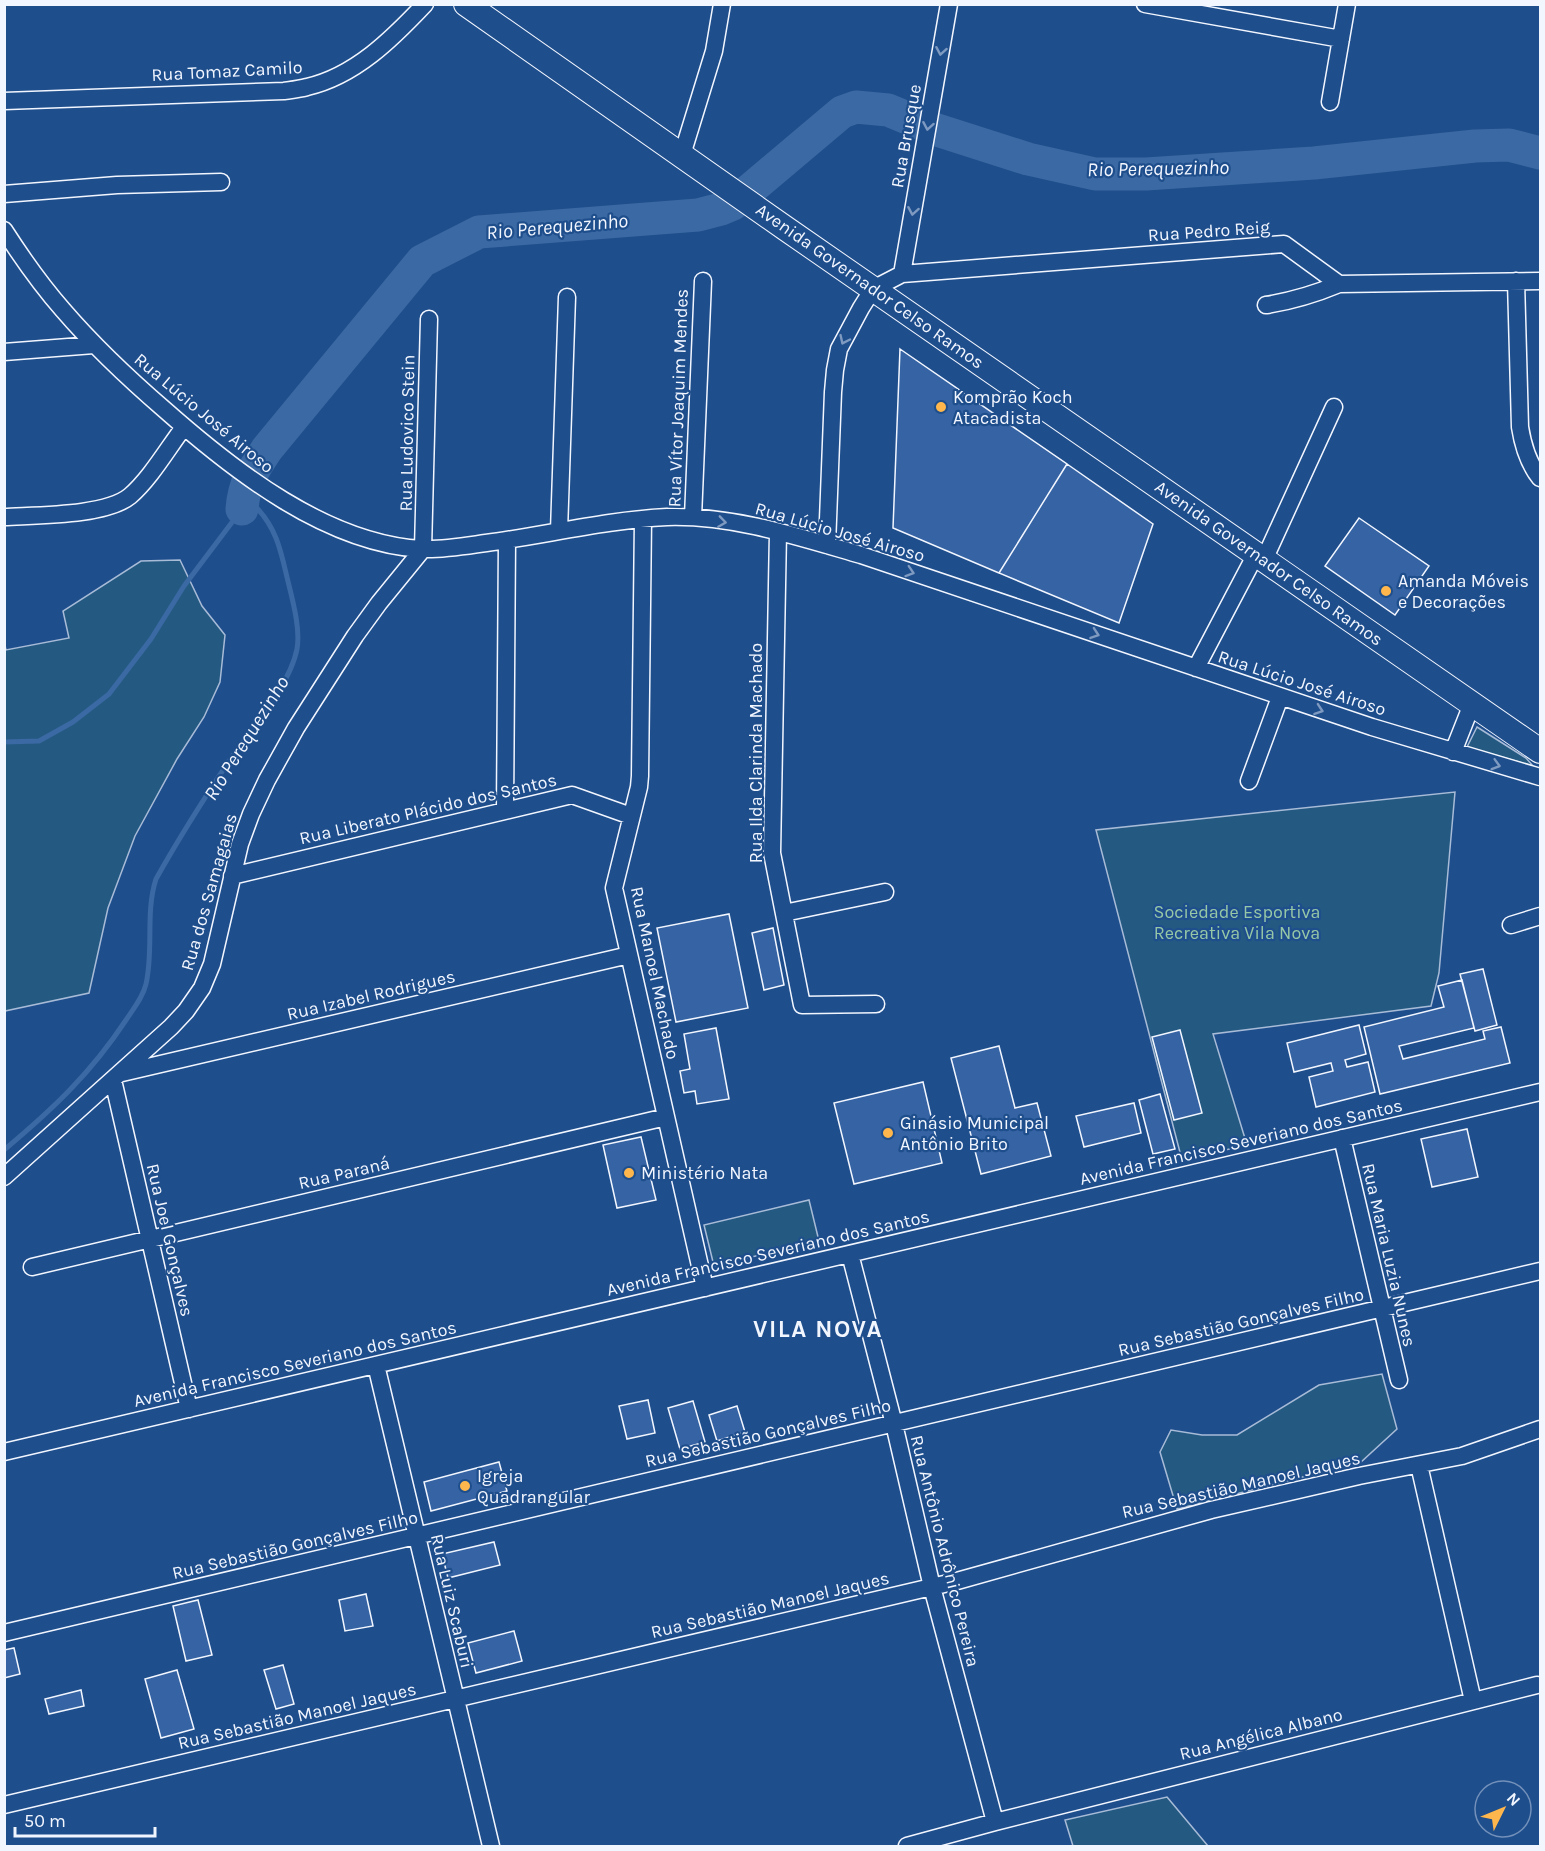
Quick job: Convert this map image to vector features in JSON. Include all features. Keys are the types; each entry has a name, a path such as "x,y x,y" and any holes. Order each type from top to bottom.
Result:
{"main road":[{"name":"Avenida Governador Celso Ramos","path":"466,4 1540,751"}],"street":[{"name":"Rua Tomaz Camilo","path":"4,101 284,91 308,87 330,79 378,50 397,34 425,4"},
{"path":"682,155 714,51 722,4"},
{"name":"Rua Brusque","path":"902,274 949,4"},
{"path":"1145,4 1341,39"},
{"path":"1330,102 1347,4"},
{"path":"4,194 117,185 221,182"},
{"name":"Rua Lúcio José Airoso","path":"4,230 61,308 94,345 184,427 262,488 295,507 346,531 394,545 423,549 507,540 643,519 693,518 778,532 899,568 1280,697 1540,777"},
{"name":"Rua Pedro Reig","path":"873,289 902,274 1284,244 1339,284"},
{"name":"Rua Vítor Joaquim Mendes","path":"693,518 703,281"},
{"path":"1516,281 1520,427 1529,460 1540,478"},
{"path":"1266,305 1310,296 1339,284 1540,281"},
{"path":"827,545 835,370 839,349 873,289"},
{"path":"559,531 567,297"},
{"name":"Rua Ludovico Stein","path":"423,549 429,319"},
{"path":"4,351 94,345"},
{"path":"1196,668 1260,557 1334,407"},
{"path":"4,517 96,511 112,507 129,497 142,483 184,427"},
{"name":"Rua Manoel Machado","path":"643,519 640,776 614,888 705,1288"},
{"name":"Rua Ilda Clarinda Machado","path":"778,532 772,839 774,869 802,1005 876,1004"},
{"path":"505,811 507,540"},
{"name":"Rua dos Samagaias","path":"4,1177 171,1027 202,988 214,956 240,844 251,813 267,780 355,636 423,549"},
{"path":"1249,781 1280,697"},
{"path":"1453,752 1472,704"},
{"name":"Rua Liberato Plácido dos Santos","path":"232,876 572,795 631,816"},
{"path":"784,913 885,892"},
{"path":"1511,925 1540,916"},
{"name":"Rua Izabel Rodrigues","path":"117,1077 629,955"},
{"name":"Rua Joel Gonçalves","path":"117,1077 150,1239 189,1409"},
{"name":"Avenida Francisco Severiano dos Santos","path":"4,1452 1540,1092"},
{"name":"Rua Paraná","path":"32,1267 666,1117"},
{"name":"Rua Maria Luzia Nunes","path":"1342,1138 1399,1380"},
{"name":"Rua Antônio Adrônico Pereira","path":"850,1254 894,1424 932,1587 995,1822"},
{"name":"Rua Sebastião Gonçalves Filho","path":"4,1633 1540,1271"},
{"name":"Rua Luiz Scaburi","path":"376,1365 491,1846"},
{"name":"Rua Sebastião Manoel Jaques","path":"4,1805 932,1587 1155,1524 1359,1476 1471,1454 1540,1429"},
{"path":"1419,1465 1473,1701"},
{"name":"Rua Angélica Albano","path":"907,1846 1537,1685"}],"green space":[{"path":"180,560 202,606 225,635 220,682 204,717 177,759 135,836 108,908 89,993 5,1011 5,646 6,650 69,638 63,611 141,561"},
{"path":"1477,727 1526,758 1533,766 1467,747"},
{"name":"Sociedade Esportiva Recreativa Vila Nova","path":"1455,792 1439,973 1431,1006 1213,1034 1247,1145 1182,1160 1096,830"},
{"path":"809,1200 819,1241 714,1266 704,1225"},
{"path":"1382,1374 1397,1429 1361,1462 1177,1509 1160,1452 1171,1430 1202,1435 1237,1435 1319,1385"},
{"path":"1167,1797 1208,1846 1073,1846 1065,1820"}],"building":[{"name":"Komprão Koch Atacadista","path":"900,349 1067,464 999,573 893,528"},
{"path":"1067,464 1153,524 1119,623 999,573"},
{"name":"Amanda Móveis e Decorações","path":"1359,518 1429,566 1395,615 1325,566"},
{"path":"729,914 748,1008 676,1022 657,928"},
{"path":"773,928 784,985 764,990 752,933"},
{"path":"1483,969 1497,1025 1475,1031 1460,974"},
{"path":"1462,980 1474,1028 1399,1046 1403,1059 1485,1039 1483,1031 1501,1027 1510,1063 1380,1094 1364,1027 1444,1007 1438,986"},
{"path":"1359,1025 1366,1054 1345,1060 1347,1067 1368,1062 1375,1092 1316,1107 1309,1077 1333,1071 1331,1063 1294,1072 1287,1043"},
{"path":"716,1028 729,1099 697,1104 695,1091 684,1093 680,1071 690,1069 684,1034"},
{"path":"1180,1030 1202,1113 1174,1120 1152,1037"},
{"path":"999,1046 1015,1108 1037,1103 1051,1156 981,1174 951,1058"},
{"name":"Ginásio Municipal Antônio Brito","path":"923,1082 942,1163 854,1184 834,1103"},
{"path":"1160,1094 1175,1149 1153,1154 1139,1100"},
{"path":"1134,1103 1141,1133 1084,1147 1076,1116"},
{"path":"1467,1129 1478,1177 1432,1187 1421,1139"},
{"name":"Ministério Nata","path":"641,1137 656,1200 617,1208 603,1145"},
{"path":"648,1400 655,1433 627,1439 619,1406"},
{"path":"693,1401 705,1442 680,1449 668,1408"},
{"path":"737,1406 745,1432 717,1441 709,1415"},
{"name":"Igreja Quadrangular","path":"499,1462 507,1491 431,1511 424,1482"},
{"path":"494,1542 500,1565 448,1578 442,1554"},
{"path":"366,1594 373,1626 345,1631 339,1600"},
{"path":"198,1600 212,1655 186,1661 173,1606"},
{"path":"514,1631 522,1661 476,1673 468,1643"},
{"path":"14,1648 20,1674 4,1678 4,1650"},
{"path":"283,1665 294,1704 276,1709 264,1670"},
{"path":"177,1670 194,1729 161,1738 145,1679"},
{"path":"81,1690 84,1706 49,1714 45,1699"}],"waterway":[{"name":"Rio Perequezinho","path":"242,509 250,477 267,449 422,261 479,232 698,215 721,209 733,204 842,112 856,107 888,110 934,129 1028,159 1095,174 1146,174 1314,163 1475,146 1509,145 1540,153"},
{"name":"Rio Perequezinho","path":"4,742 39,741 73,722 109,694 151,639 184,586 242,509 256,507 268,522 276,538 293,601 298,640 293,663 279,691 221,773 156,879 151,905 148,971 145,989 138,1002 113,1039 85,1074 55,1105 4,1150"}],"place":[{"name":"Komprão Koch Atacadista","path":"941,407"},
{"name":"Amanda Móveis e Decorações","path":"1386,591"},
{"name":"Ginásio Municipal Antônio Brito","path":"888,1133"},
{"name":"Ministério Nata","path":"629,1173"},
{"name":"Igreja Quadrangular","path":"465,1486"}],"district":[{"name":"VILA NOVA","path":"818,1329"}]}
